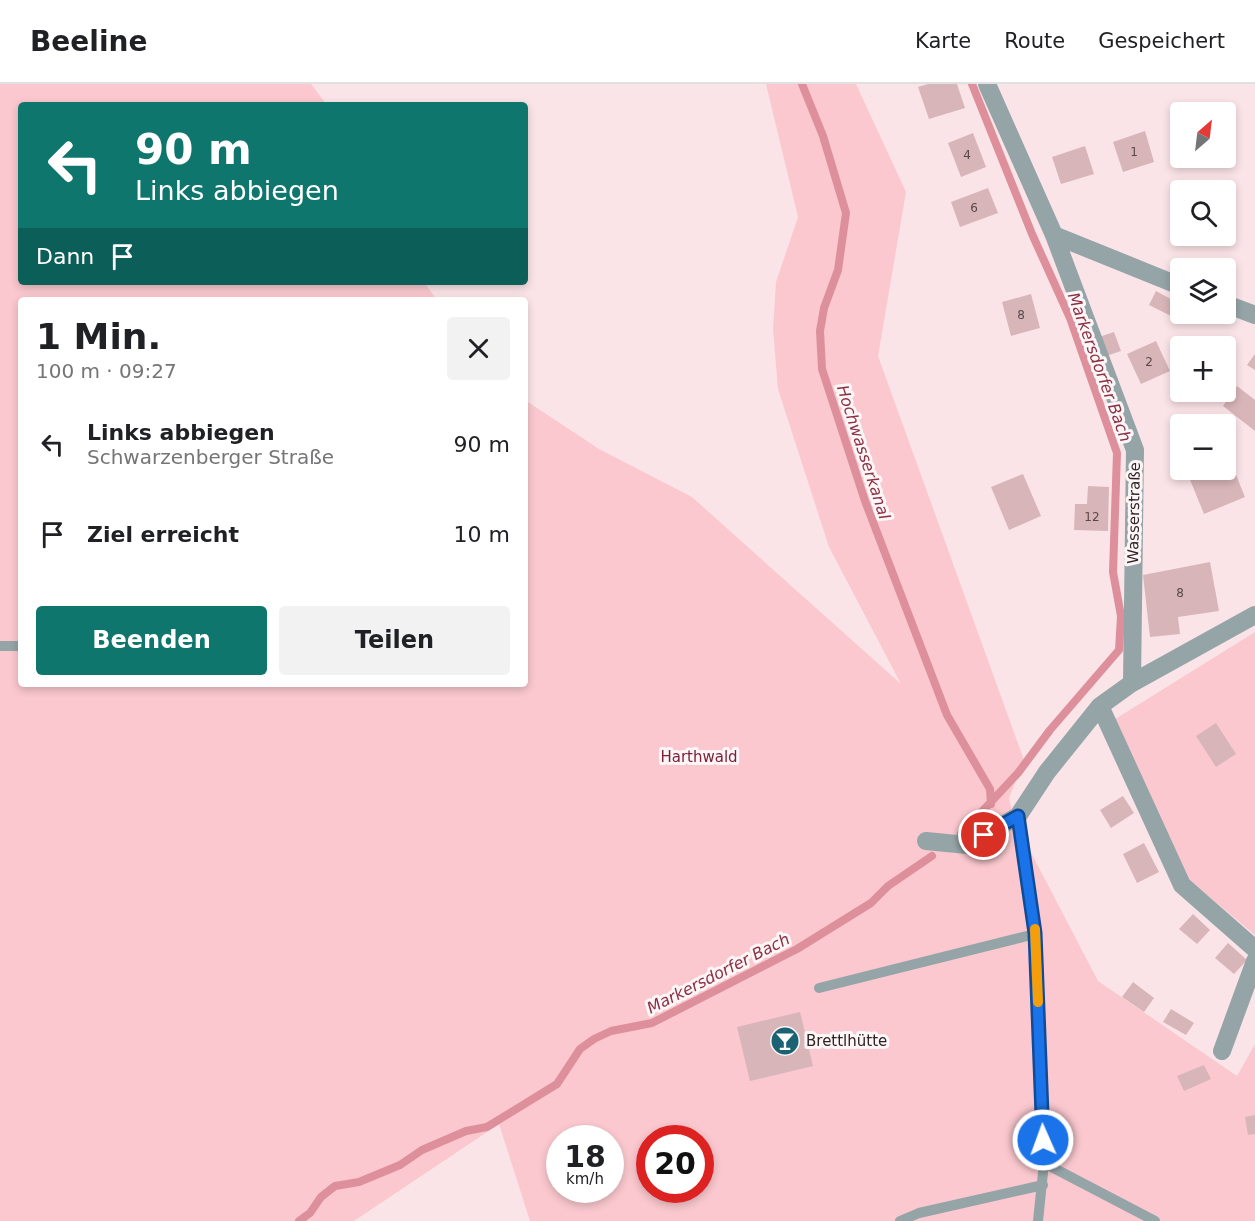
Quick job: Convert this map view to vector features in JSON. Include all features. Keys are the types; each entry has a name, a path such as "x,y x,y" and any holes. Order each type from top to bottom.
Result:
{"street":[{"name":"Wasserstraße","path":"987,84 1054,235 1135,450 1132,682"},
{"path":"1054,235 1170,282"},
{"path":"1236,308 1255,315"},
{"path":"926,841 967,845 1018,816 1047,772 1100,706 1132,682 1255,615"},
{"path":"1100,706 1182,885 1255,950"},
{"path":"1222,1051 1255,962"}],"lane":[{"path":"0,646 18,646"},
{"path":"1018,816 1035,933 1044,1163 1038,1221"},
{"path":"819,988 1035,933"},
{"path":"1044,1163 1155,1221"},
{"path":"900,1221 919,1213 1043,1185"}],"green space":[{"name":"Harthwald","path":"0,84 311,84 325,102 18,102 18,285 426,285 435,297 18,297 18,687 528,687 528,402 599,449 692,497 901,684 829,547 778,389 773,329 776,282 798,217 766,84 856,84 906,192 878,356 1024,760 1009,798 1014,820 1098,981 1237,1076 1255,1044 1255,1221 530,1221 499,1124 354,1221 0,1221"},
{"path":"1255,632 1255,935 1188,879 1112,721"}],"building":[{"path":"928,84 957,84 965,108 929,119 918,87"},
{"path":"1145,131 1154,162 1123,172 1113,142"},
{"path":"973,133 986,167 961,177 948,143"},
{"path":"1085,146 1094,174 1061,184 1052,157"},
{"path":"988,188 998,213 960,227 951,202"},
{"path":"1156,291 1170,299 1170,316 1149,305"},
{"path":"1031,294 1040,328 1011,336 1002,302"},
{"path":"1114,332 1121,351 1106,356 1099,337"},
{"path":"1156,341 1170,371 1141,384 1127,354"},
{"path":"1255,354 1255,370 1247,365"},
{"path":"1236,387 1255,400 1255,431 1223,406 1226,402 1236,402"},
{"path":"1023,474 1041,516 1009,530 991,487"},
{"path":"1236,475 1245,497 1204,514 1190,480 1236,480"},
{"path":"1088,486 1109,487 1108,531 1074,530 1075,504 1087,504"},
{"path":"1210,562 1219,611 1178,617 1180,634 1150,637 1143,575"},
{"path":"1216,723 1236,754 1216,767 1196,736"},
{"path":"1123,796 1134,813 1111,828 1100,810"},
{"path":"1144,843 1159,872 1137,883 1123,854"},
{"path":"1193,914 1210,930 1197,944 1179,929"},
{"path":"1228,943 1247,960 1234,974 1215,958"},
{"path":"1133,982 1154,998 1144,1012 1122,997"},
{"path":"1171,1009 1194,1023 1186,1035 1163,1022"},
{"path":"800,1012 813,1066 750,1081 737,1027"},
{"path":"1204,1065 1211,1079 1184,1091 1177,1076"},
{"path":"1255,1115 1255,1134 1248,1135 1245,1117"}],"waterway":[{"name":"Hochwasserkanal","path":"802,84 823,136 846,213 838,270 824,308 820,331 822,369 865,501 947,715 990,789 991,804"},
{"name":"Markersdorfer Bach","path":"961,834 1018,773 1050,730 1119,650 1121,616 1113,572 1117,453 1070,318 1032,234 972,84"},
{"name":"Markersdorfer Bach","path":"299,1221 310,1213 321,1197 335,1186 359,1182 400,1165 422,1150 466,1131 487,1127 557,1084 580,1049 594,1039 611,1031 652,1023 797,949 871,903 888,886 932,856"}],"slow traffic":[{"path":"1035,929 1038,1002"}],"place":[{"name":"Brettlhütte","path":"785,1041"}],"route":[{"path":"984,835 1018,816 1035,933 1043,1140"}]}
